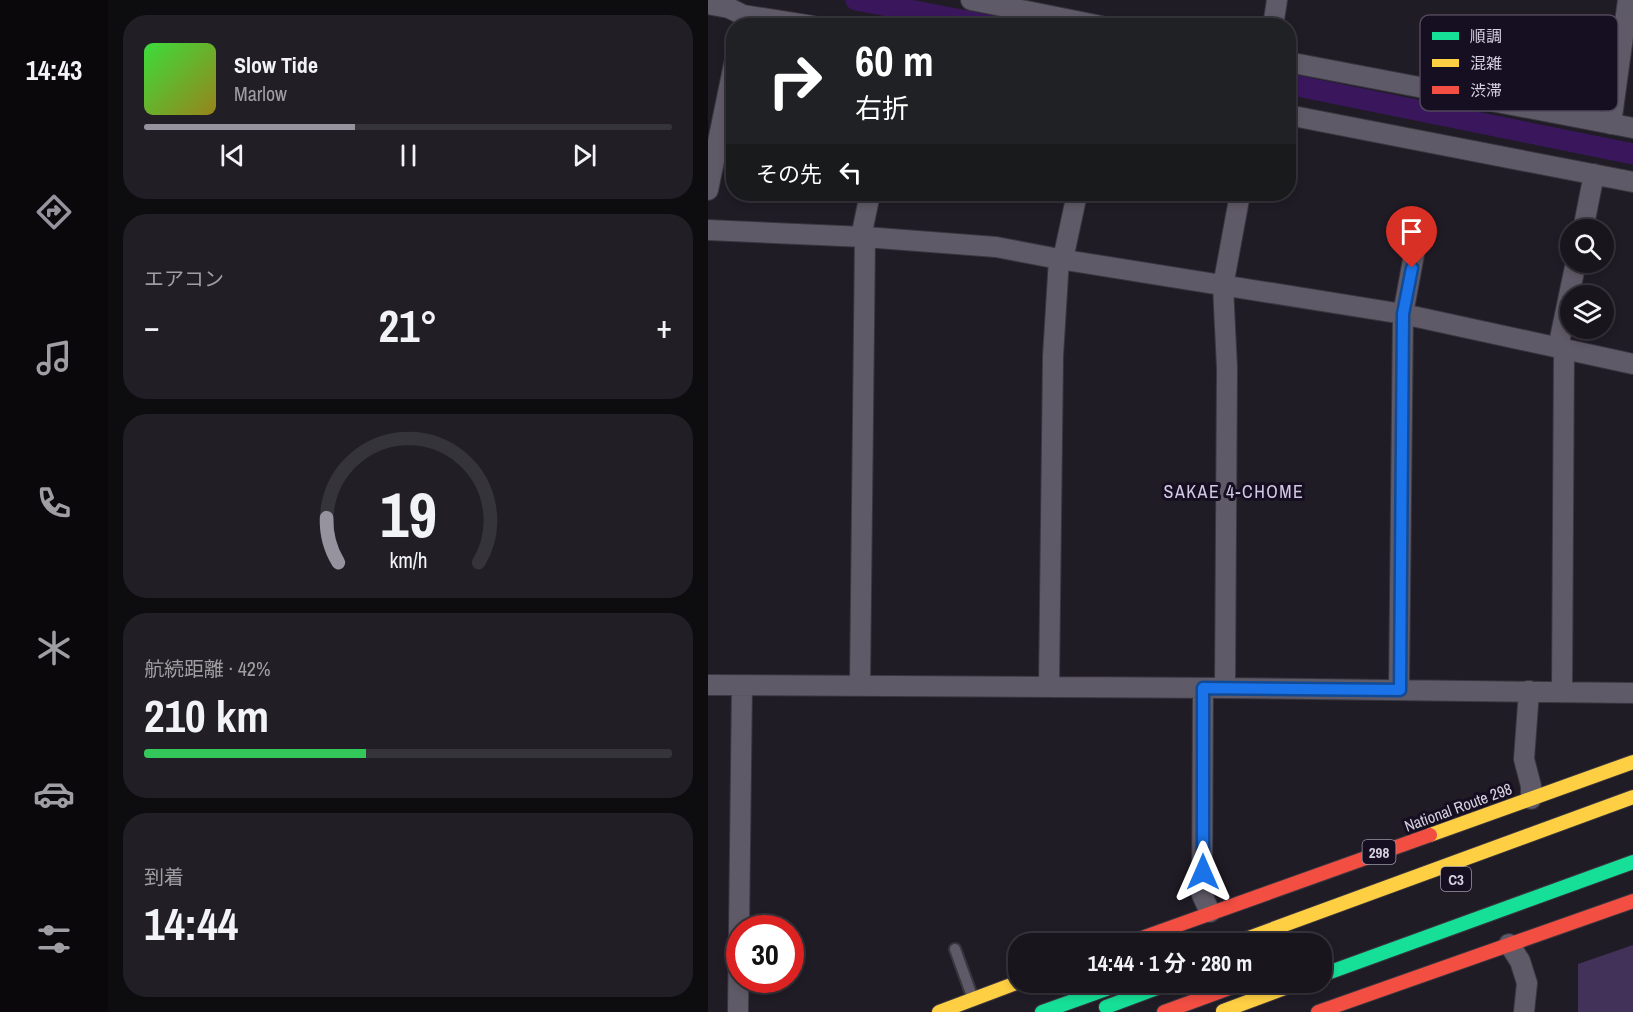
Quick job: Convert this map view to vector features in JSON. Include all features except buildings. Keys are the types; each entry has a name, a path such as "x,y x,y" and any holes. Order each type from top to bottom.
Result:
{"highway":[{"name":"National Route 298","path":"1154,933 1633,762"},
{"name":"298","path":"1262,933 1633,797"},
{"path":"1332,971 1633,862"},
{"path":"1318,1012 1633,901"},
{"path":"939,1012 1008,986"},
{"path":"1042,1012 1095,993"},
{"path":"1093,1012 1144,993"},
{"path":"1164,1012 1216,993"},
{"path":"1219,1012 1271,993"}],"street":[{"path":"971,0 1012,4 1069,18"},
{"path":"1274,18 1277,0"},
{"path":"1618,73 1628,0"},
{"path":"708,4 729,8 740,18"},
{"path":"1296,64 1420,87"},
{"path":"708,190 726,103"},
{"path":"1543,111 1633,128"},
{"path":"1611,124 1613,111"},
{"path":"1296,117 1633,182"},
{"path":"1585,219 1594,174"},
{"path":"860,685 863,237 869,201"},
{"path":"1049,687 1053,368 1061,259 1075,201"},
{"path":"1225,688 1227,368 1223,286 1239,201"},
{"path":"1400,690 1403,314 1420,222"},
{"path":"708,230 863,237 996,247 1403,314 1633,364"},
{"path":"1562,692 1561,349 1574,273"},
{"path":"708,685 1633,693"},
{"path":"738,1012 742,686"},
{"path":"1203,688 1202,896 1210,912"},
{"path":"1529,691 1524,759 1531,786 1531,799"},
{"path":"1509,944 1520,962 1527,983 1524,1012"}],"lane":[{"path":"955,949 973,999"}],"shaded area":[{"path":"1633,945 1633,1012 1578,1012 1578,964"}],"waterway":[{"path":"856,0 951,18"},
{"path":"1296,86 1420,111"},
{"path":"1421,111 1633,154"}],"traffic: fast":[{"path":"1332,971 1633,862"},
{"path":"1042,1012 1095,993"},
{"path":"1106,1007 1144,993"}],"traffic: slow":[{"path":"1430,835 1633,762"},
{"path":"1262,933 1633,797"},
{"path":"939,1012 1008,986"},
{"path":"1223,1011 1271,993"}],"traffic: jam":[{"path":"1156,933 1430,835"},
{"path":"1318,1012 1633,901"},
{"path":"1164,1012 1216,993"}],"district":[{"name":"SAKAE 4-CHOME","path":"1234,491"}],"route":[{"path":"1203,872 1203,688 1400,690 1403,314 1412,268"}]}
